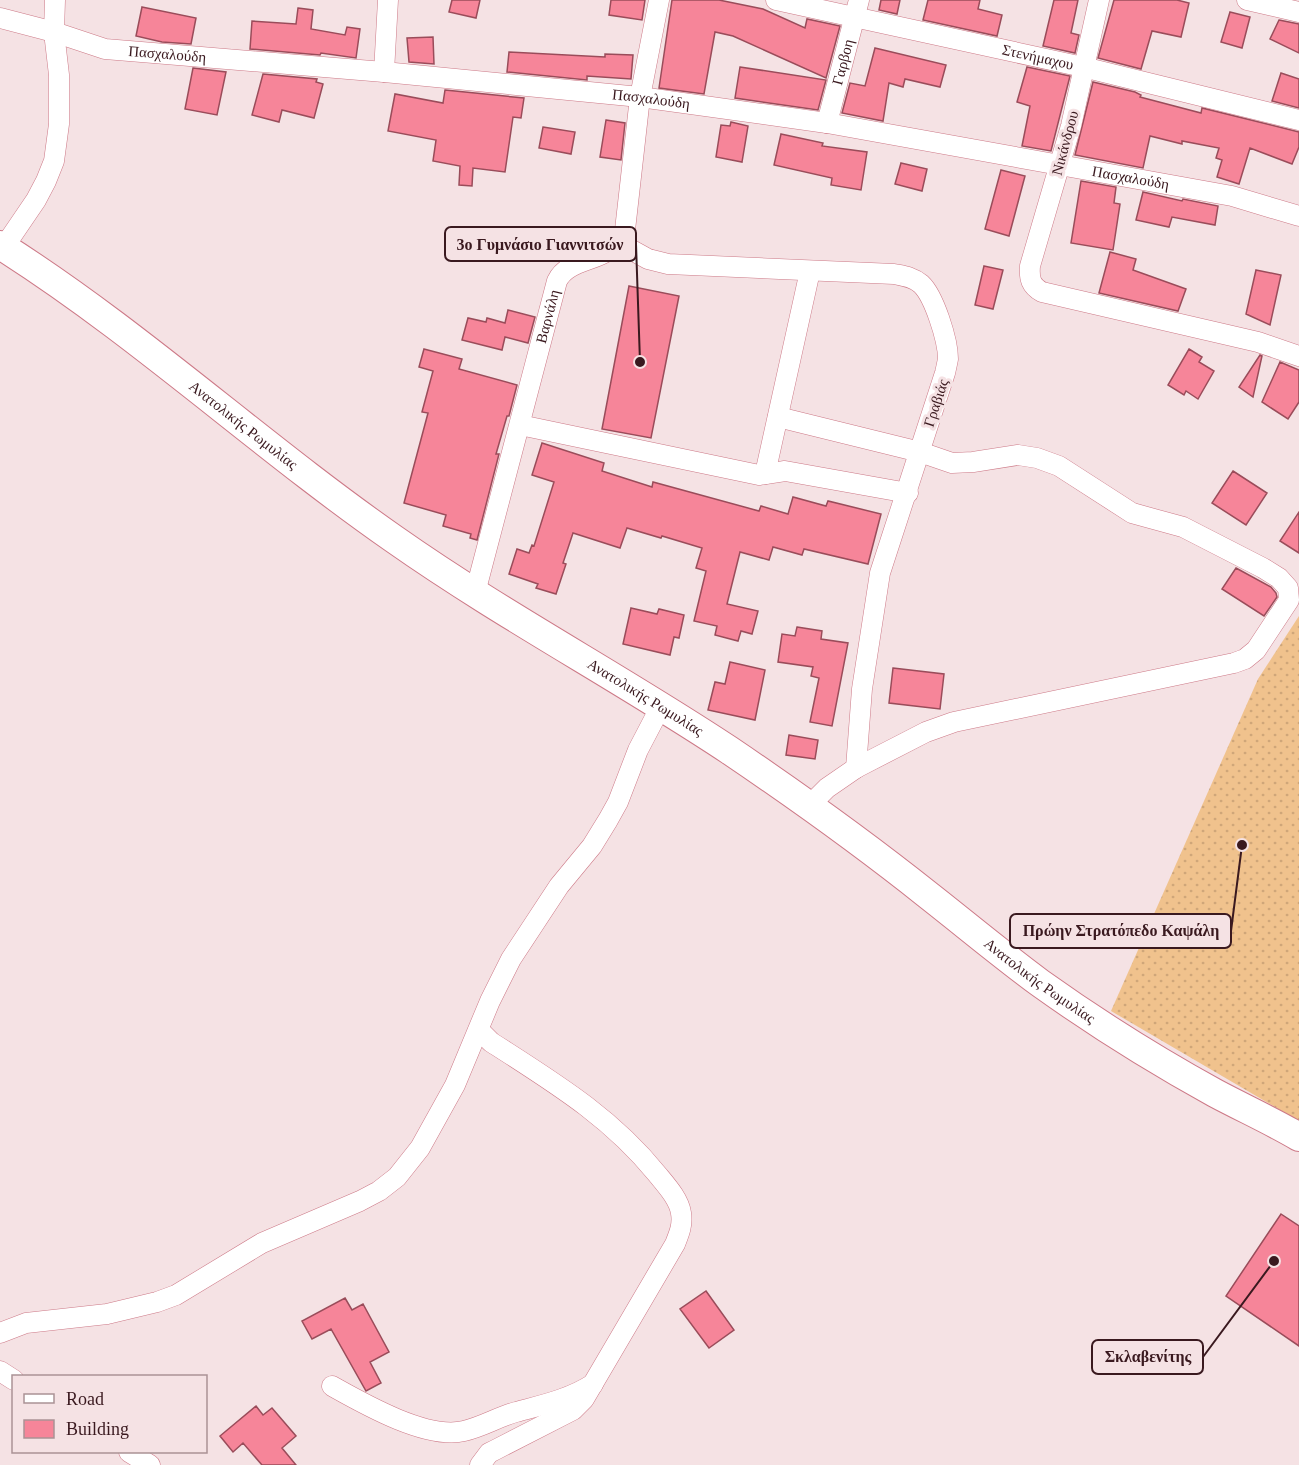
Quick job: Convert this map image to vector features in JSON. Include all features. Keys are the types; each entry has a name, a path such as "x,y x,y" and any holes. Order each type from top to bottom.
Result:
{"street":[{"path":"2,246 36,200 54,161 59,124 59,75 54,32 55,0"},
{"path":"384,72 388,0"},
{"path":"619,243 625,230 640,97 659,0"},
{"name":"Στενήμαχου","path":"776,0 856,9 1299,120"},
{"name":"Νικάνδρου","path":"1099,0 1071,126 1030,266 1029,276 1032,285 1042,292 1258,342 1299,356"},
{"path":"1247,0 1299,12"},
{"name":"Γαρβοη","path":"827,123 856,9"},
{"name":"Πασχαλούδη","path":"0,18 54,32 105,49 384,72 640,97 827,123 1232,196 1299,216"},
{"name":"Γραβιάς","path":"619,243 648,259 668,264 894,274 919,282 927,291 946,344 948,359 908,493 886,550 877,591 862,689 856,768"},
{"name":"Βαρνάλη","path":"475,593 520,425 532,371 560,275 564,271 611,251 619,243"},
{"name":"Ανατολικής Ρωμυλίας","path":"2,246 70,290 374,525 475,593 661,706 809,806 925,892 1040,983 1095,1021 1216,1093 1299,1137"},
{"path":"765,474 810,271"},
{"path":"778,417 962,464 1018,455 1046,460 1132,513 1183,527 1279,578 1294,583 1289,600 1256,650 1245,659 954,722 926,732 856,768 826,788 809,806"},
{"path":"520,425 748,473 765,474 785,471 908,493"},
{"path":"0,1333 35,1322 107,1314 176,1295 262,1243 379,1191 397,1177 420,1148 455,1085 490,1001 511,959 559,886 592,846 608,820 618,802 638,750 661,706"},
{"path":"479,1030 491,1042 578,1098 595,1112 649,1164 664,1182 681,1212 681,1229 675,1244 584,1399 573,1410 489,1453 480,1465"},
{"path":"332,1386 365,1404 415,1425 453,1432 465,1431 503,1415 575,1394 594,1382"},
{"path":"131,1453 150,1465"}],"shaded area":[{"path":"1299,616 1299,1121 1111,1011 1258,679"}],"building":[{"path":"452,0 480,0 476,18 449,12"},
{"path":"611,0 645,0 642,20 609,15"},
{"path":"672,0 719,0 763,9 805,28 807,19 840,26 826,78 733,36 715,32 704,94 659,88"},
{"path":"881,0 900,0 897,14 879,10"},
{"path":"928,0 980,0 978,9 1002,15 997,36 923,20"},
{"path":"1054,0 1078,0 1071,33 1079,35 1075,53 1043,46"},
{"path":"1114,0 1177,0 1189,3 1181,37 1152,31 1141,69 1098,58"},
{"path":"142,7 196,18 191,44 162,42 136,36"},
{"path":"298,8 313,10 311,29 345,35 347,27 360,29 356,58 321,53 320,55 250,49 252,21 296,24"},
{"path":"1230,12 1250,17 1242,48 1221,42"},
{"path":"1279,20 1299,24 1299,53 1270,39"},
{"path":"433,37 434,64 409,62 407,38"},
{"path":"875,48 946,65 940,87 905,79 903,87 889,83 883,121 842,113 850,83 865,86"},
{"path":"509,52 605,57 605,54 633,55 631,79 587,76 587,80 507,72"},
{"path":"740,67 826,80 818,110 735,98"},
{"path":"1027,67 1070,76 1051,151 1022,146 1030,106 1017,102"},
{"path":"193,68 226,72 217,115 185,109"},
{"path":"1281,73 1299,79 1299,108 1272,101"},
{"path":"263,74 317,79 316,82 323,84 314,118 282,110 279,122 252,115"},
{"path":"1093,82 1135,92 1141,95 1140,97 1201,113 1202,108 1299,132 1299,147 1292,164 1250,148 1239,184 1217,177 1222,160 1216,158 1219,148 1182,141 1182,144 1150,136 1143,168 1075,155"},
{"path":"445,90 524,98 521,118 513,117 505,172 473,168 472,186 459,185 460,166 433,161 436,140 388,131 395,94 443,103"},
{"path":"606,120 625,123 621,160 600,157"},
{"path":"731,122 748,126 742,162 716,157 721,125 730,126"},
{"path":"543,127 575,132 571,154 539,148"},
{"path":"781,134 823,143 822,146 867,152 861,190 831,185 832,178 774,165"},
{"path":"901,163 927,169 922,191 895,184"},
{"path":"1001,170 1025,176 1009,236 985,229"},
{"path":"1081,181 1116,187 1114,203 1120,204 1113,250 1071,243"},
{"path":"1143,192 1218,206 1215,225 1172,217 1169,227 1136,220"},
{"path":"1110,252 1136,259 1133,270 1186,289 1178,311 1099,293"},
{"path":"984,266 1003,270 993,309 975,305"},
{"path":"1256,270 1281,275 1270,325 1246,314"},
{"path":"629,286 679,296 651,438 602,429"},
{"path":"508,310 535,317 528,343 505,337 502,350 462,340 468,318 486,322 487,318 505,323"},
{"path":"424,349 462,359 459,369 517,385 496,454 499,454 477,540 470,538 471,534 443,526 446,515 404,503 428,413 422,412 433,371 419,367"},
{"path":"1189,349 1202,357 1199,362 1214,371 1198,399 1186,391 1184,395 1168,385"},
{"path":"1260,355 1262,356 1253,397 1239,387"},
{"path":"1280,362 1299,370 1299,402 1288,419 1262,402"},
{"path":"542,443 604,463 602,471 652,487 653,482 759,511 761,506 788,514 793,497 826,506 828,501 881,514 868,564 804,549 802,555 773,547 769,560 740,552 727,604 758,611 752,634 741,631 738,641 715,635 717,626 694,621 706,571 696,568 702,548 662,536 661,538 627,528 620,548 573,533 556,594 536,588 538,584 509,574 517,549 529,553 532,545 534,546 554,482 532,475"},
{"path":"1233,471 1267,493 1246,525 1212,503"},
{"path":"1299,512 1299,553 1280,541"},
{"path":"1236,568 1271,587 1276,593 1277,597 1264,616 1222,589"},
{"path":"631,608 657,614 659,609 684,615 679,638 674,637 670,655 623,644"},
{"path":"797,627 822,631 821,639 848,643 832,726 810,722 819,678 811,676 813,667 778,662 782,634 795,636"},
{"path":"730,662 765,670 755,720 708,710 715,682 725,684"},
{"path":"893,668 944,674 940,709 889,703"},
{"path":"789,735 818,740 815,759 786,755"},
{"path":"1281,1214 1299,1226 1299,1346 1226,1296"},
{"path":"706,1291 734,1330 709,1348 680,1309"},
{"path":"345,1298 352,1310 363,1304 389,1352 370,1362 381,1383 366,1391 331,1329 312,1339 302,1321"},
{"path":"256,1406 263,1415 272,1408 296,1436 282,1448 296,1465 262,1465 243,1443 233,1452 220,1436"}],"place":[{"name":"3ο Γυμνάσιο Γιαννιτσών","path":"640,362"},
{"name":"Πρώην Στρατόπεδο Καψάλη","path":"1242,845"},
{"name":"Σκλαβενίτης","path":"1274,1261"}]}
